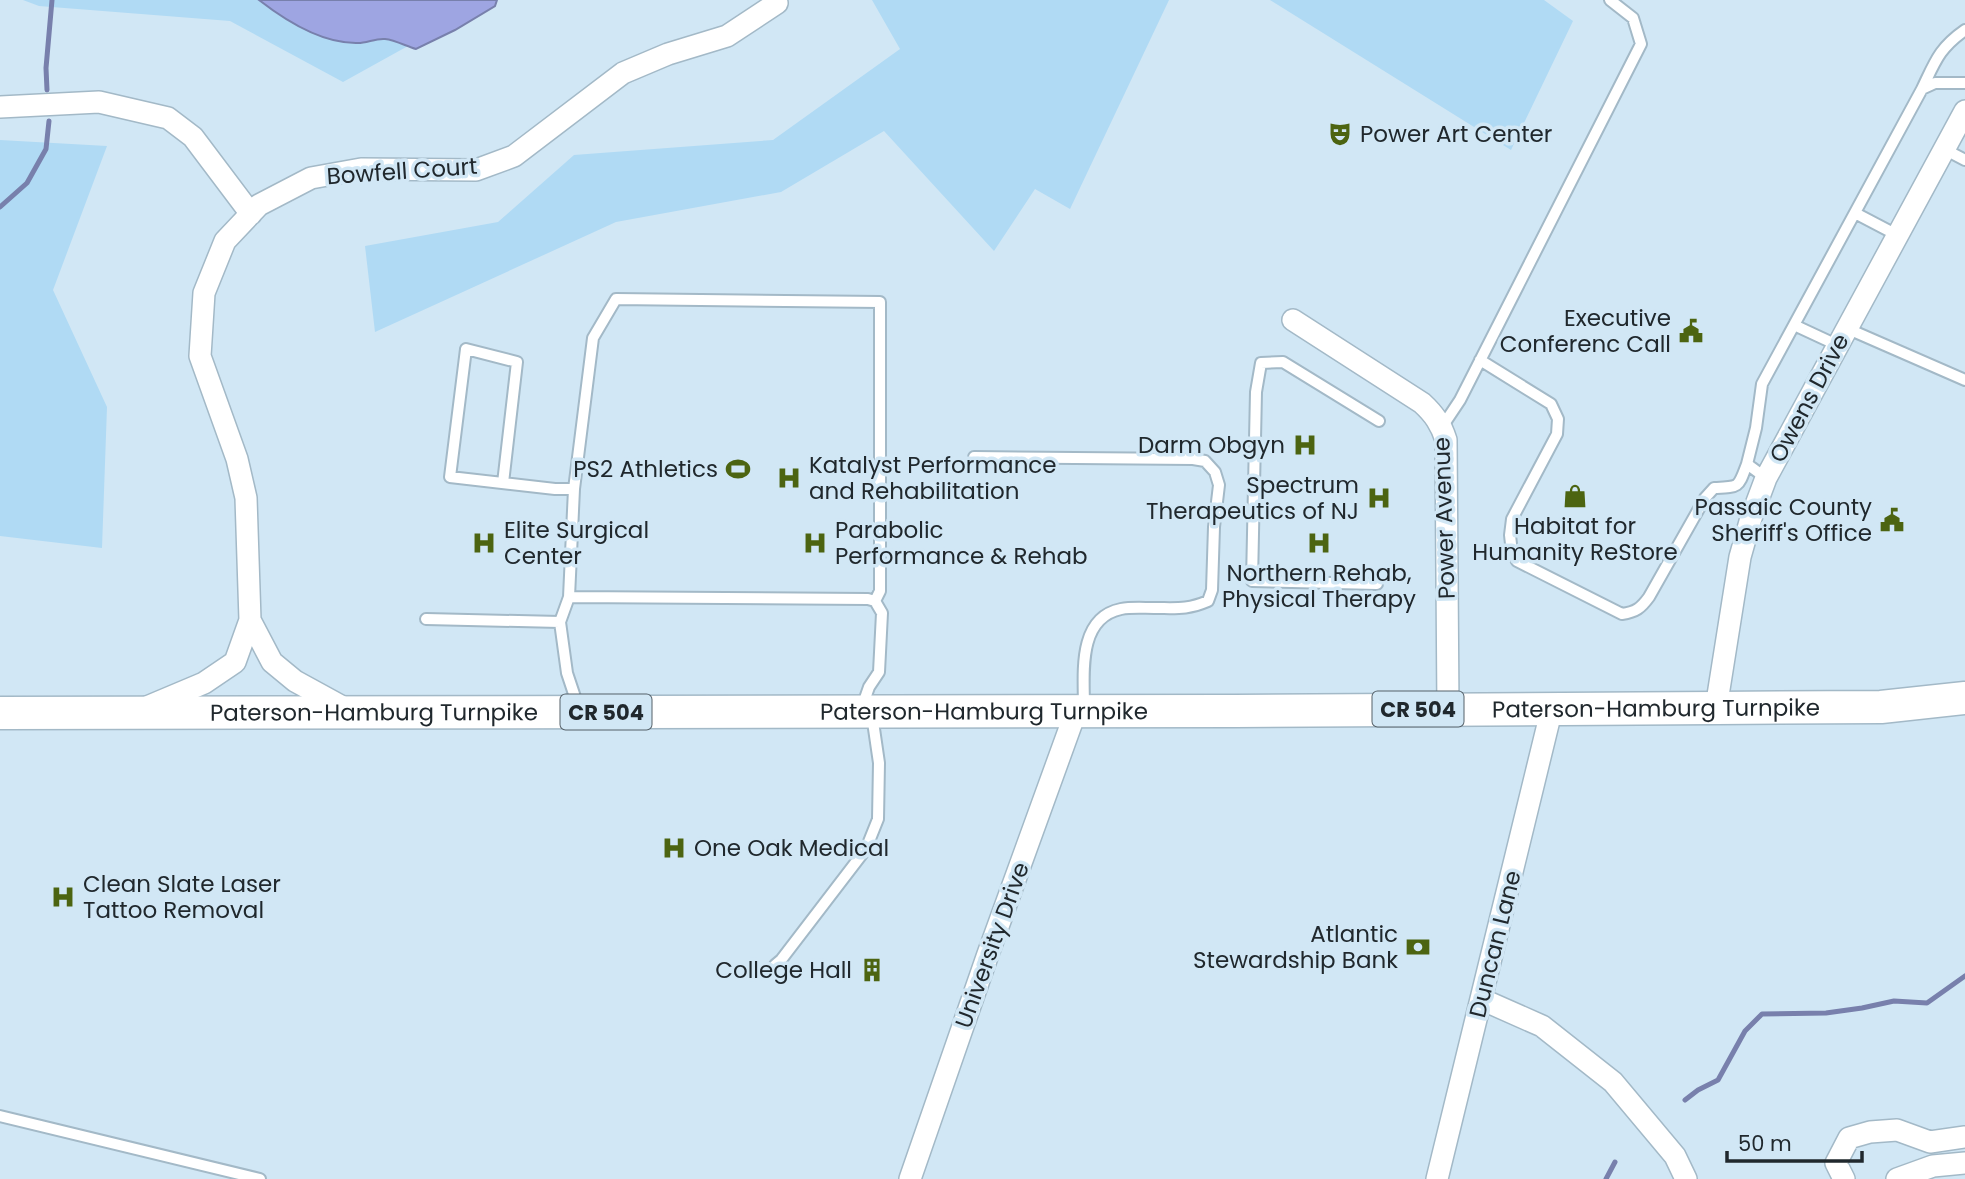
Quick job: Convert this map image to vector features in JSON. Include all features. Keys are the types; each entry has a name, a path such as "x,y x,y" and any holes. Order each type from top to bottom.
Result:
{"main road":[{"name":"Paterson-Hamburg Turnpike","path":"0,713 1881,707 1965,698"}],"street":[{"name":"Bowfell Court","path":"134,712 204,683 235,662 250,620 246,498 237,459 201,356 204,293 225,241 259,205 311,178 361,169 476,170 514,156 623,73 668,54 727,36 777,3"},
{"path":"0,107 99,102 168,118 193,137 251,214"},
{"name":"Owens Drive","path":"1716,708 1740,558 1766,478 1965,111"},
{"name":"Power Avenue","path":"1293,320 1422,403 1442,427 1446,440 1448,709"},
{"name":"Bowfell Court","path":"250,620 272,662 295,681 352,712"},
{"name":"Duncan Lane","path":"1437,1179 1552,708"},
{"name":"University Drive","path":"909,1179 988,954 1080,711"},
{"path":"1482,999 1542,1026 1613,1082 1675,1156 1686,1179"},
{"path":"1844,1179 1836,1163 1849,1138 1897,1129 1930,1142 1957,1138 1959,1164 1933,1166 1897,1179"}],"lane":[{"path":"1442,427 1460,400 1641,44 1633,18 1610,0"},
{"path":"1480,360 1551,404 1558,419 1557,434 1513,519 1510,535 1517,561 1622,614 1633,613 1649,597 1705,498 1714,488 1736,487 1740,484 1756,428 1762,384 1922,89 1938,54 1949,41 1965,30"},
{"path":"1922,89 1935,83 1965,83"},
{"path":"1944,149 1965,160"},
{"path":"1855,213 1898,234"},
{"path":"580,712 567,673 560,622 569,597 575,489 593,338 616,299 880,302 880,591 875,601"},
{"path":"1794,325 1842,337 1965,380"},
{"path":"503,483 517,362 466,349 450,477 503,483 575,489"},
{"path":"1377,584 1252,581 1256,392 1261,363 1283,362 1379,421"},
{"path":"974,457 1193,458 1205,461 1215,471 1219,485 1214,527 1212,590 1208,601 1192,607 1121,609 1104,615 1091,629 1084,662 1080,711"},
{"path":"1747,464 1766,478"},
{"path":"569,597 868,599 875,601 882,613 880,672 869,687 866,712 879,763 878,820 866,849 782,960 775,965"},
{"path":"426,619 560,622"},
{"path":"0,1116 260,1179"}],"shaded area":[{"path":"23,0 491,0 343,82 230,21 39,6"},
{"path":"872,0 1169,0 1070,209 1035,189 994,251 884,131 781,192 616,222 375,332 365,246 498,222 574,155 773,140 900,49"},
{"path":"1270,0 1544,0 1573,21 1511,150"},
{"path":"0,140 107,146 53,290 107,407 102,548 0,536"}],"water":[{"path":"259,0 497,0 495,6 416,49 385,39 358,43 332,40 293,23"}],"waterway":[{"path":"47,90 46,68 52,0"},
{"path":"0,207 27,183 46,149 49,121"},
{"path":"1685,1100 1718,1080 1745,1031 1762,1014 1826,1013 1894,1001 1927,1003 1965,976"},
{"path":"1606,1179 1615,1162"}],"place":[{"name":"Power Art Center","path":"1340,134"},
{"name":"Executive Conferenc Call","path":"1691,331"},
{"name":"Darm Obgyn","path":"1305,445"},
{"name":"PS2 Athletics","path":"738,469"},
{"name":"Katalyst Performance and Rehabilitation","path":"789,478"},
{"name":"Habitat for Humanity ReStore","path":"1575,496"},
{"name":"Spectrum Therapeutics of NJ","path":"1379,498"},
{"name":"Passaic County Sheriff's Office","path":"1892,520"},
{"name":"Elite Surgical Center","path":"484,543"},
{"name":"Parabolic Performance & Rehab","path":"815,543"},
{"name":"Northern Rehab, Physical Therapy","path":"1319,543"},
{"name":"One Oak Medical","path":"674,848"},
{"name":"Clean Slate Laser Tattoo Removal","path":"63,897"},
{"name":"Atlantic Stewardship Bank","path":"1418,947"},
{"name":"College Hall","path":"872,970"}]}
